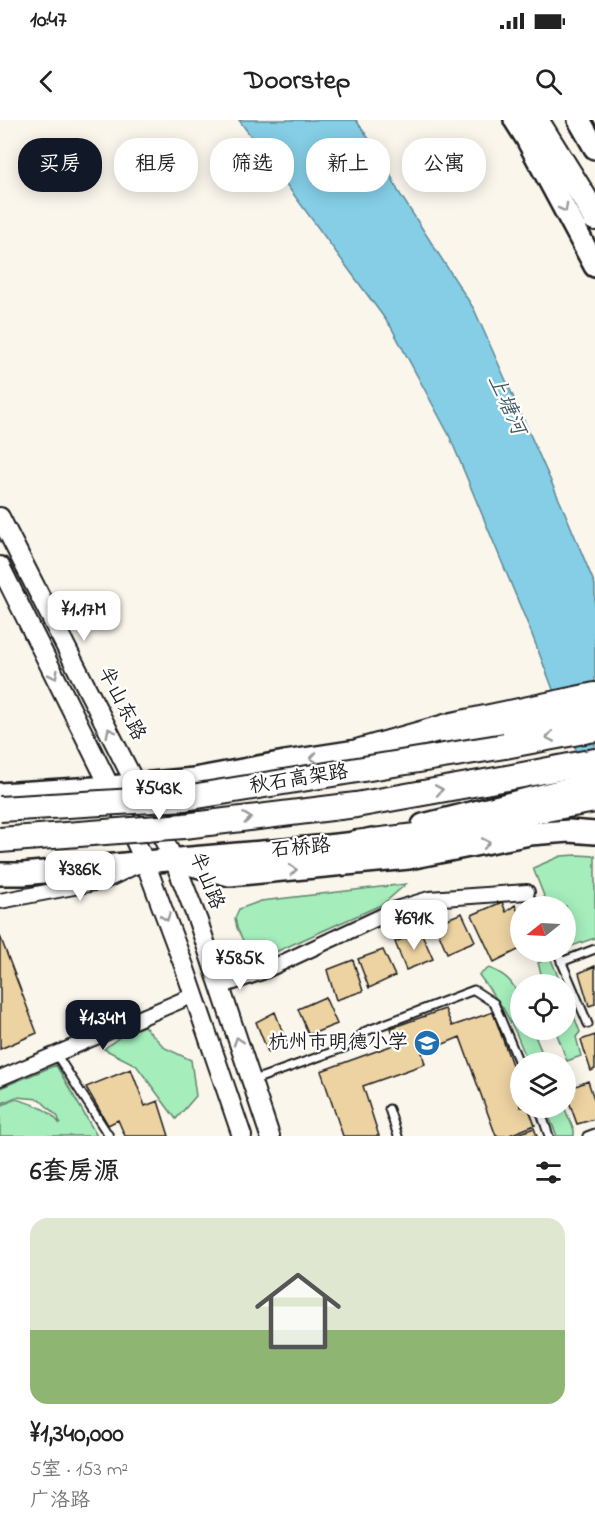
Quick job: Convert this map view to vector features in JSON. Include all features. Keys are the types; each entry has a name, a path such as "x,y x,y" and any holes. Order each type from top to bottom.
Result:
{"highway":[{"path":"536,120 584,196 595,218"},
{"path":"553,120 595,189"},
{"path":"360,751 452,725 595,695"},
{"name":"秋石高架路","path":"0,809 185,798 505,746 595,729"},
{"name":"秋石高架路","path":"0,840 184,826 356,805 595,761"},
{"path":"356,843 433,834 502,818 590,789"}],"main road":[{"path":"515,120 595,266"},
{"path":"579,120 595,148"},
{"name":"半山东路","path":"0,517 136,784"},
{"path":"0,566 145,862 194,995 242,1136"},
{"path":"0,794 110,787 194,778 595,711"},
{"path":"136,784 145,862"},
{"name":"半山路","path":"136,784 174,860 198,921 270,1136"},
{"name":"石桥路","path":"0,874 24,874 356,843 590,789"},
{"path":"174,860 230,875 409,858 530,834 569,831 595,833"}],"street":[{"path":"0,901 105,882 145,862"},
{"path":"220,987 262,972 399,908 429,899 527,892"},
{"path":"0,1078 194,995"}],"lane":[{"path":"527,892 529,896"},
{"path":"576,956 595,949"},
{"path":"561,962 588,1024"},
{"path":"251,1081 346,1047 366,1031 474,990 494,1004 514,1052"},
{"path":"56,1054 109,1136"},
{"path":"389,1108 398,1136"},
{"path":"543,1118 549,1136"},
{"path":"587,1136 595,1133"}],"green space":[{"path":"561,856 595,856 595,938 576,945 576,896 544,896 533,868"},
{"path":"406,884 383,904 253,961 237,928 235,918 239,909 261,901"},
{"path":"552,962 557,974 541,974 538,963"},
{"path":"489,968 510,982 510,1021 503,1008 479,975"},
{"path":"576,1021 580,1032 576,1037"},
{"path":"144,1026 165,1048 191,1060 196,1096 176,1119 136,1065 104,1049 124,1034"},
{"path":"576,1037 581,1056 576,1058 576,1052 564,1052 559,1040 576,1040"},
{"path":"519,1040 537,1040 542,1052 524,1052"},
{"path":"56,1065 97,1136 0,1136 0,1106 16,1099 46,1111 60,1124 58,1117 39,1099 16,1097 0,1104 0,1088"},
{"path":"550,1118 569,1118 574,1136 557,1136"}],"water":[{"name":"上塘河","path":"239,120 356,120 368,138 306,138 306,192 390,192 390,173 398,191 474,309 595,585 595,799 531,632 449,435 391,327 292,192 294,192 294,138 252,138"}],"building":[{"path":"502,902 506,912 510,909 510,954 494,962 472,915"},
{"path":"462,913 475,941 447,953 435,924"},
{"path":"421,932 433,959 406,970 395,942"},
{"path":"0,936 37,1033 0,1049"},
{"path":"383,950 395,976 369,988 358,959"},
{"path":"353,960 363,991 336,1000 327,970"},
{"path":"595,966 595,1004 589,1006 579,973"},
{"path":"325,997 337,1024 309,1035 298,1009"},
{"path":"445,1009 452,1026 493,1012 510,1059 510,1118 532,1118 535,1125 507,1136 496,1136 460,1037 422,1053 425,1064 363,1086 379,1136 343,1136 321,1071 396,1044 391,1028"},
{"path":"275,1012 287,1043 268,1052 256,1022"},
{"path":"595,1035 595,1069 591,1071 581,1040"},
{"path":"131,1069 145,1106 158,1101 169,1136 125,1136 118,1120 108,1125 86,1087"},
{"path":"588,1081 595,1102 595,1119 577,1124 575,1118 576,1086"},
{"path":"534,1128 537,1136 512,1136"}],"place":[{"name":"杭州市明德小学","path":"427,1043"}]}
